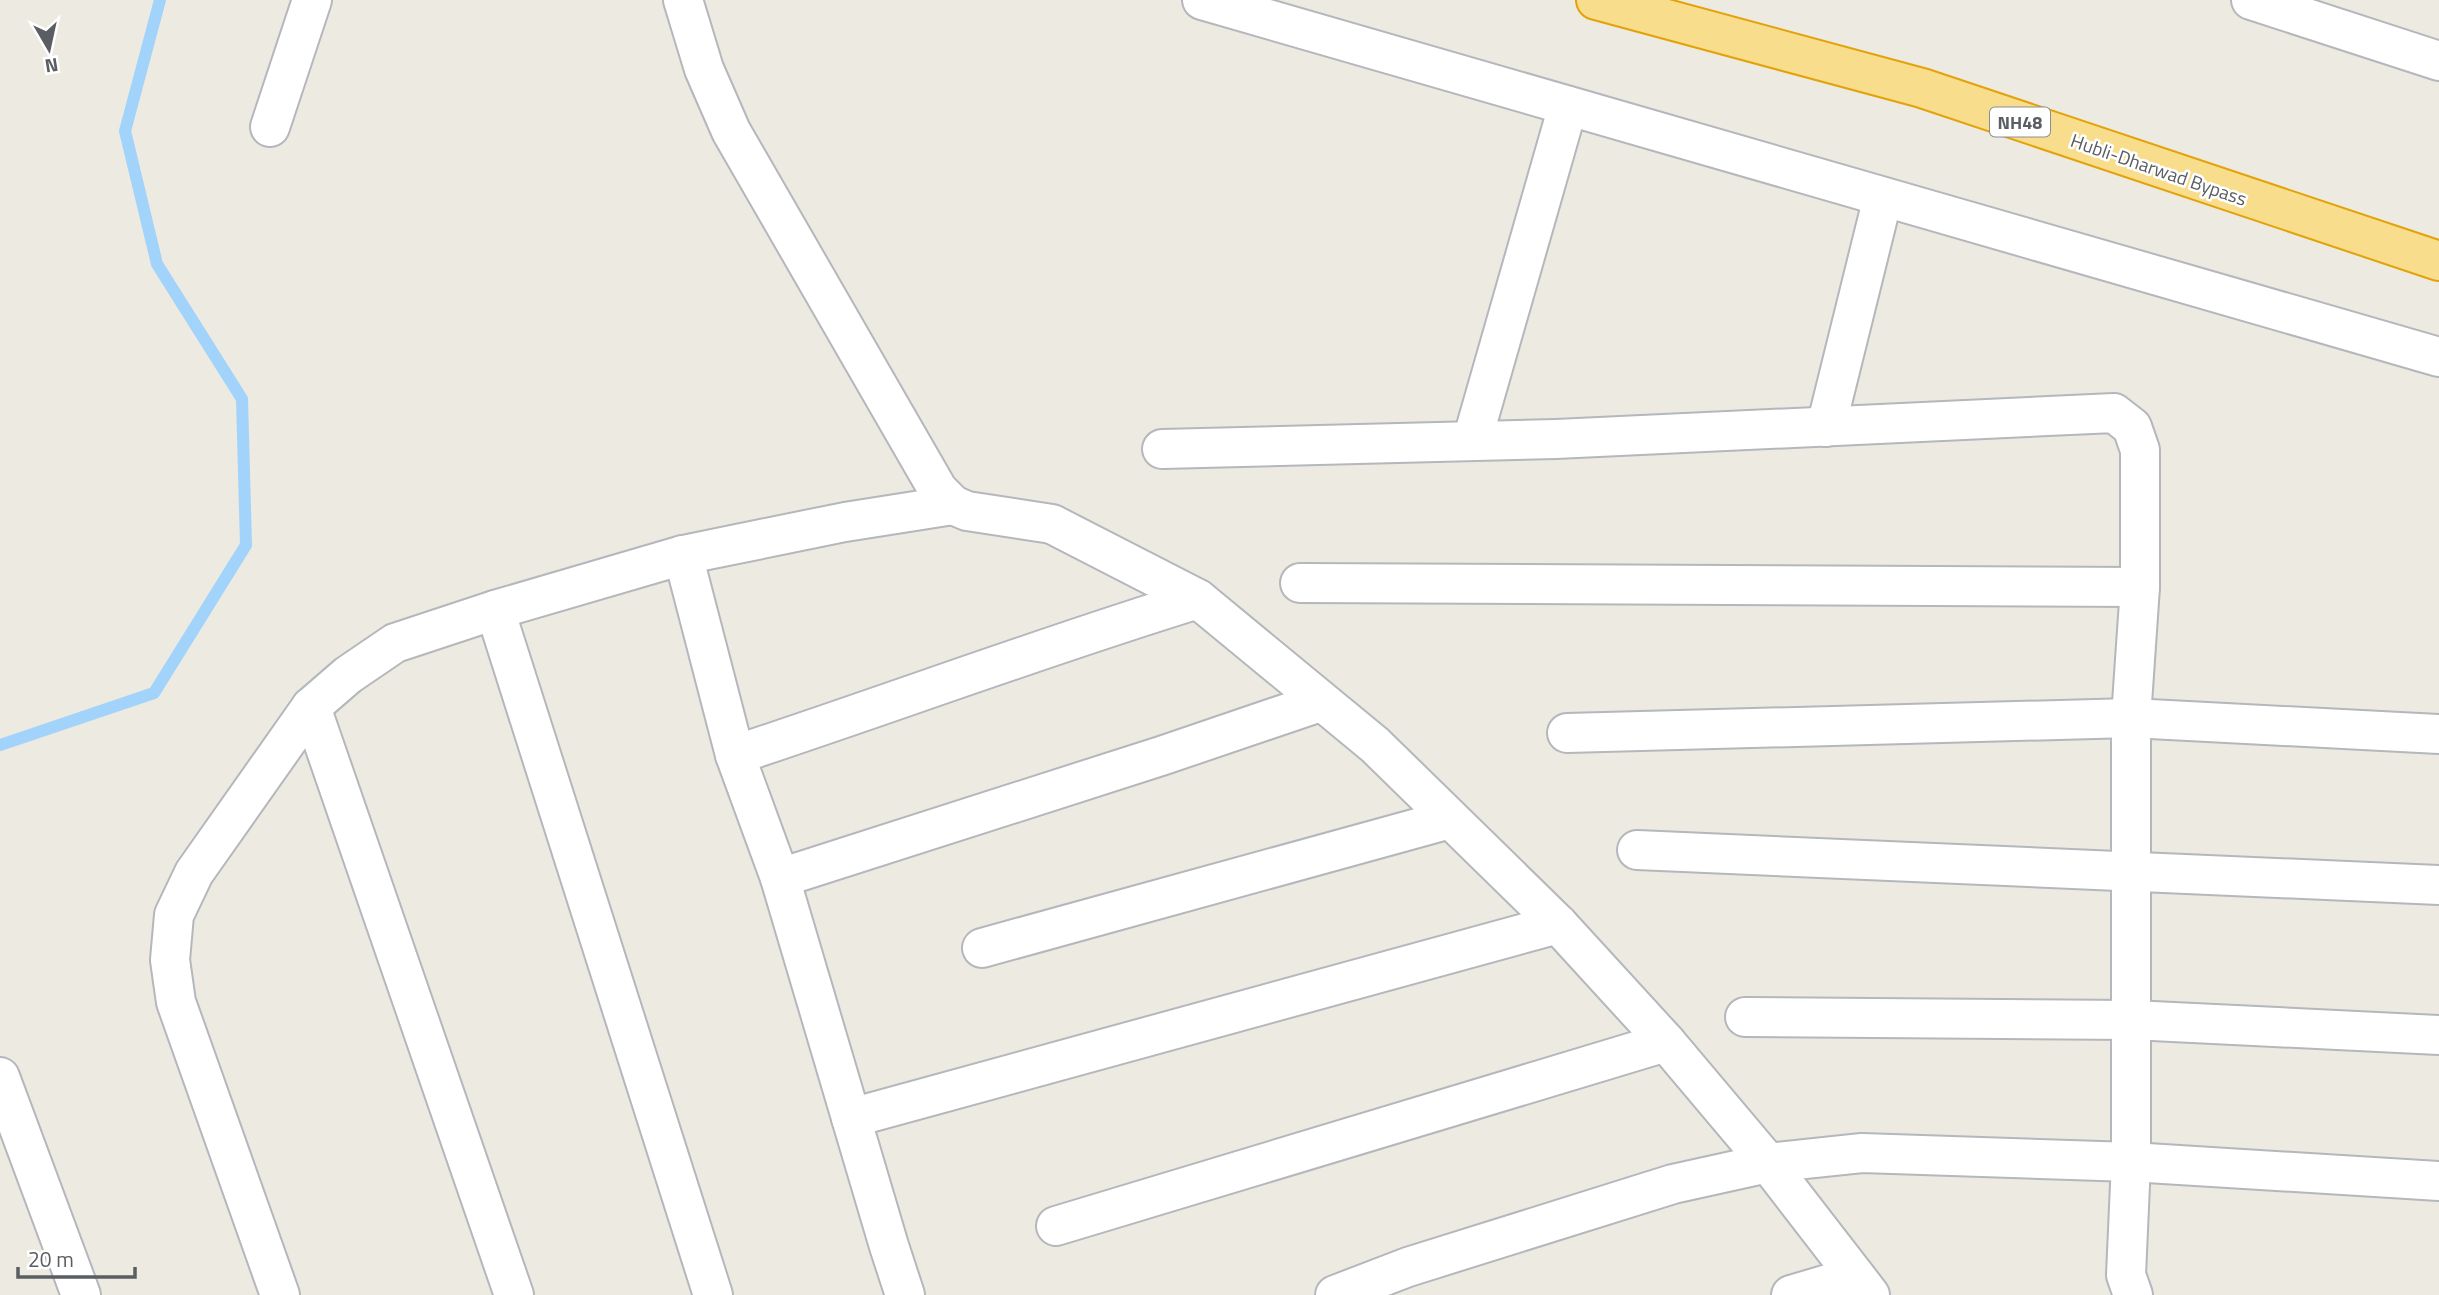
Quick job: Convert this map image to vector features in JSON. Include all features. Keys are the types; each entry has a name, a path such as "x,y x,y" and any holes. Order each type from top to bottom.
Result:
{"highway":[{"name":"Hubli-Dharwad Bypass","path":"1595,0 1922,88 2439,261"}],"street":[{"path":"270,127 312,0"},
{"path":"683,0 704,69 731,131 938,485 967,511 1052,524 1198,599 1375,745 1559,924 1666,1042 1768,1163 1862,1285 1791,1295"},
{"path":"1202,0 2439,357"},
{"path":"2251,0 2439,61"},
{"path":"1472,441 1568,106"},
{"path":"1826,427 1883,197"},
{"path":"1162,449 1472,441 2114,413 2132,427 2140,450 2140,587 2131,718 2131,1162 2126,1275 2133,1295"},
{"path":"280,1295 176,1002 170,960 174,915 194,873 311,707 348,675 395,643 495,610 683,555 845,522 938,485"},
{"path":"683,555 735,755 780,878 905,1295"},
{"path":"1300,583 2140,587"},
{"path":"735,755 872,710 1096,630 1198,599"},
{"path":"495,610 713,1295"},
{"path":"780,878 1320,702"},
{"path":"311,707 513,1295"},
{"path":"1567,733 2131,718 2439,734"},
{"path":"982,948 1450,819"},
{"path":"1637,850 2439,885"},
{"path":"851,1118 1559,924"},
{"path":"1745,1017 2132,1020 2439,1035"},
{"path":"1056,1226 1666,1042"},
{"path":"0,1077 81,1295"},
{"path":"1335,1295 1408,1267 1674,1184 1768,1163 1862,1153 2131,1162 2439,1181"}],"waterway":[{"path":"0,745 154,693 246,545 242,399 157,264 125,131 160,0"}]}
